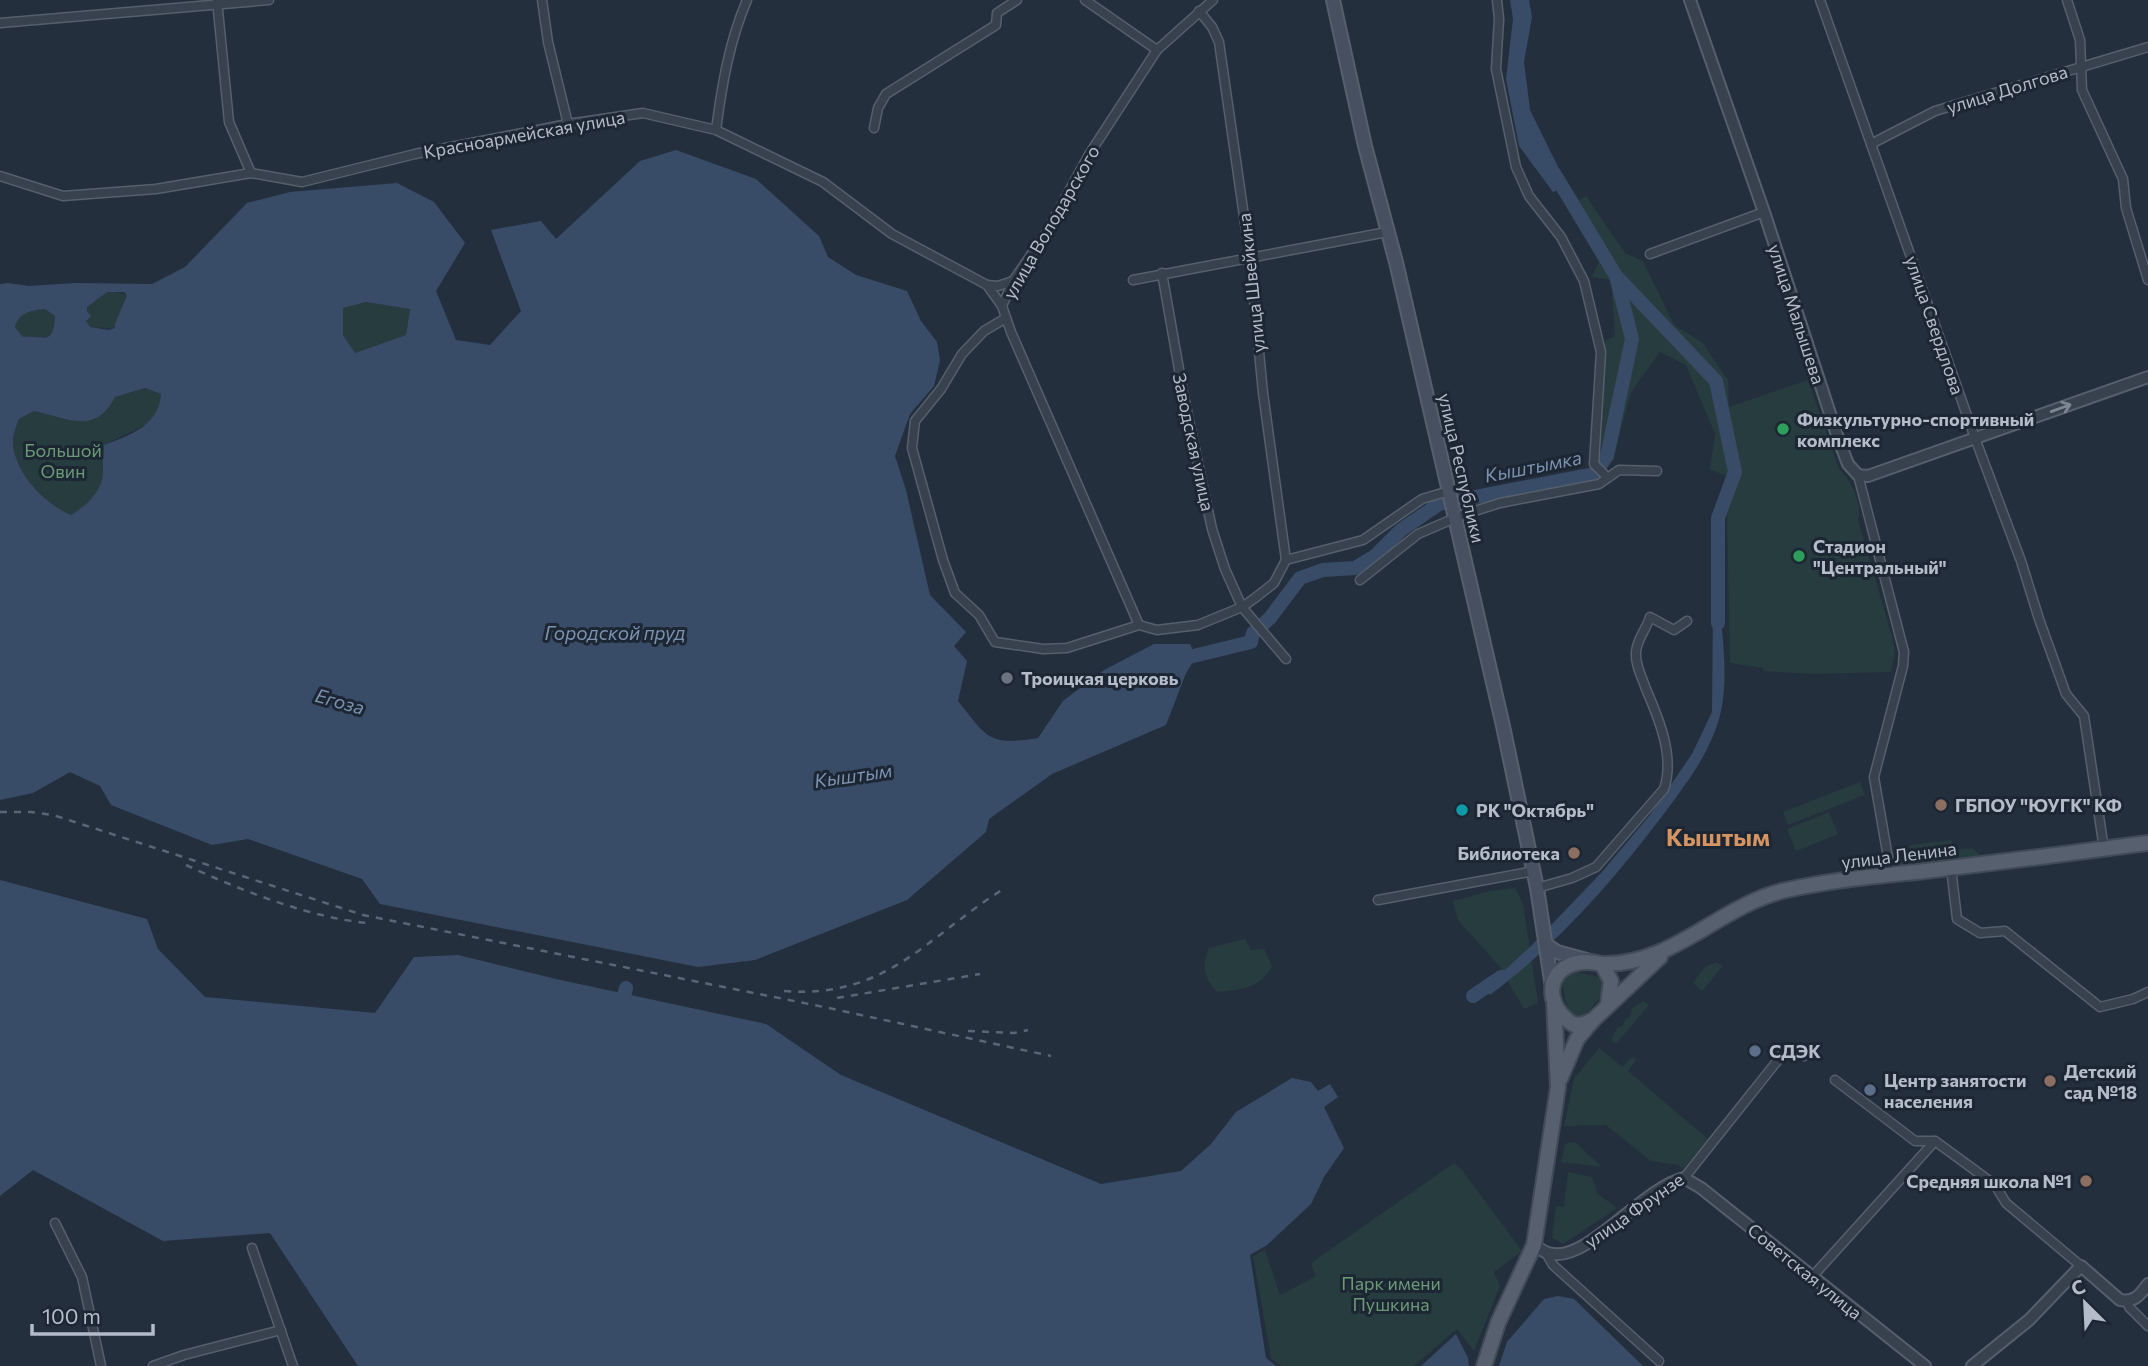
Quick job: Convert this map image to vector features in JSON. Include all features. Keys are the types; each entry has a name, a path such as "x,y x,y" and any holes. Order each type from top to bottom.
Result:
{"main road":[{"name":"улица Республики","path":"1334,0 1365,146 1396,262 1503,726 1538,888 1553,994"},
{"name":"улица Ленина","path":"1669,949 1736,910 1779,892 1891,875 2148,843"},
{"path":"1548,946 1569,956 1598,963 1611,981 1608,1004"},
{"path":"1485,1363 1498,1324 1540,1249 1558,1087 1553,994 1556,974 1570,964 1631,963 1669,949"},
{"path":"1558,1087 1577,1039 1608,1004 1669,949"},
{"path":"1553,994 1559,1013 1574,1025 1593,1020"}],"street":[{"path":"0,23 217,2 270,0"},
{"path":"542,0 548,42 568,124"},
{"path":"716,130 734,31 747,0"},
{"path":"874,128 878,108 886,94 996,25 997,13 1017,0"},
{"path":"1085,0 1157,50"},
{"name":"улица Володарского","path":"1139,625 1002,306 1013,281 1046,233 1090,153 1157,50 1213,0"},
{"path":"1497,0 1499,19 1496,69 1516,167 1529,196 1561,237 1584,281 1601,352 1594,464 1607,477"},
{"name":"улица Малышева","path":"1690,0 1764,212 1838,438 1848,464 1858,475 1904,652 1903,666 1874,777 1891,875"},
{"name":"улица Свердлова","path":"1820,0 2066,694 2084,716 2104,849"},
{"path":"2067,0 2080,40 2082,90 2123,179 2126,208 2148,280"},
{"path":"217,2 229,122 251,173"},
{"name":"улица Швейкина","path":"1199,11 1212,27 1219,42 1250,258 1263,393 1286,560"},
{"name":"улица Долгова","path":"1871,144 1935,111 2148,47"},
{"name":"Красноармейская улица","path":"0,176 62,196 156,189 251,173 302,182 415,154 568,124 643,113 716,130 823,182 892,234 987,285 1002,306"},
{"path":"1650,254 1764,212"},
{"path":"1133,280 1387,232"},
{"name":"Заводская улица","path":"1162,273 1182,392 1212,529 1225,569 1242,607 1286,659"},
{"path":"987,285 998,286 1013,281"},
{"path":"1006,318 984,331 962,354 942,389 915,421 912,448 943,560 956,593 979,615 995,642 1043,649 1067,648 1139,625 1157,630 1198,625 1242,607 1274,583 1286,560 1363,540 1422,499 1452,503 1500,503 1599,484 1619,470 1657,471"},
{"path":"1858,475 1868,476 2148,377"},
{"path":"1360,580 1452,503"},
{"path":"1538,888 1572,878 1596,867 1664,789 1669,776 1666,747 1654,706 1638,669 1636,648 1650,617 1674,630 1687,621"},
{"path":"1951,868 1957,919 1980,933 2006,931 2100,1007 2133,999 2148,992"},
{"path":"1378,900 1534,870"},
{"name":"улица Фрунзе","path":"1540,1249 1564,1254 1583,1246 1658,1190 1674,1180 1684,1178 1786,1050 1804,1056"},
{"path":"1835,1080 1915,1141 1935,1141 1995,1185 2006,1203 2113,1296 2128,1302 2136,1298 2148,1284"},
{"path":"1812,1277 1935,1141"},
{"name":"Советская улица","path":"1684,1178 1701,1188 1925,1366"},
{"path":"55,1223 82,1277 101,1366"},
{"path":"252,1248 293,1366"},
{"path":"1540,1249 1553,1265 1660,1361"},
{"path":"1972,1366 2029,1320 2081,1266"},
{"path":"2128,1302 2129,1307 2148,1326"},
{"path":"153,1366 184,1355 281,1330"},
{"path":"184,1355 187,1366"}],"green space":[{"name":"Стадион \"Центральный\"","path":"1586,196 1625,253 1643,261 1674,325 1702,342 1728,380 1729,407 1808,380 1839,469 1852,486 1859,507 1858,520 1892,636 1895,653 1891,672 1812,674 1764,671 1763,668 1730,663 1727,514 1739,482 1710,469 1715,434 1686,365 1660,352 1631,392 1615,452 1601,446 1605,341 1615,336 1611,280 1591,277 1606,249 1575,202"},
{"path":"107,292 127,295 115,324 116,329 90,327 86,321 87,307"},
{"path":"366,302 410,309 406,335 355,353 343,335 343,308"},
{"path":"45,309 55,316 52,332 46,337 23,337 15,326 20,318 31,311"},
{"name":"Большой Овин","path":"145,388 161,394 160,409 151,422 104,445 100,486 87,503 71,516 53,505 28,480 17,461 13,447 19,419 34,411 68,420 89,420 98,417 115,397"},
{"path":"1860,782 1865,795 1788,825 1783,812"},
{"path":"1829,812 1838,834 1796,851 1787,829"},
{"path":"1952,840 1953,850 1972,848 1985,859 1897,869 1893,866 1890,853 1910,851 1910,845"},
{"path":"1515,888 1523,904 1538,1003 1524,1009 1499,966 1458,920 1453,901 1490,891"},
{"path":"1245,939 1251,950 1264,949 1272,966 1256,983 1241,989 1217,992 1205,972 1209,948"},
{"path":"1716,962 1723,966 1702,991 1693,983 1705,967"},
{"path":"1577,972 1603,978 1607,989 1584,1017 1573,1015 1570,1011 1562,983 1566,977"},
{"path":"1643,1001 1649,1005 1616,1044 1611,1040 1617,1028 1623,1026 1632,1009"},
{"path":"1599,1048 1622,1067 1632,1057 1636,1060 1628,1071 1708,1139 1683,1169 1678,1165 1651,1161 1606,1125 1564,1126 1574,1079"},
{"path":"1576,1143 1602,1167 1561,1162 1565,1144"},
{"name":"Парк имени Пушкина","path":"1454,1163 1522,1251 1494,1272 1500,1286 1474,1351 1457,1329 1414,1366 1281,1366 1271,1358 1253,1256 1265,1250 1280,1295 1316,1276 1311,1263"},
{"path":"1568,1172 1592,1177 1598,1194 1617,1208 1563,1244 1552,1238 1556,1206 1564,1207"}],"water":[{"path":"1510,0 1529,0 1532,17 1524,62 1530,110 1568,187 1553,192 1519,146 1506,79 1513,19"},
{"name":"Городской пруд","path":"676,150 756,179 819,236 828,257 856,275 907,291 921,321 937,342 940,360 934,386 910,414 895,456 906,490 930,595 966,632 954,646 967,661 958,701 976,724 998,740 1038,738 1063,701 1104,670 1154,644 1190,644 1196,657 1186,673 1166,725 1052,774 989,819 986,832 907,900 755,960 698,967 380,904 362,879 248,839 212,845 111,805 100,786 70,772 33,793 0,800 0,284 152,284 185,267 247,203 290,192 397,183 434,202 465,243 436,291 456,340 490,345 521,311 491,230 541,221 556,239 640,161","holes":["107,292 124,292 127,295 115,328 109,330 90,327 86,321 91,316 87,307","366,302 410,309 406,335 355,353 343,335 343,308","45,309 55,316 52,332 46,337 23,337 15,327 19,318","145,388 161,394 159,405 149,421 133,433 104,445 100,486 87,503 71,515 44,497 22,471 13,447 19,419 34,411 69,420 89,420 99,417 115,397"]},
{"path":"1713,605 1720,607 1724,691 1719,719 1703,757 1663,815 1604,888 1538,955 1490,995 1484,984 1532,945 1601,873 1650,815 1692,754 1712,712"},
{"path":"0,880 147,919 158,949 205,997 375,1013 414,957 458,955 766,1024 841,1075 1101,1184 1181,1171 1211,1144 1236,1112 1292,1078 1311,1082 1318,1091 1330,1084 1338,1097 1324,1107 1344,1148 1324,1177 1311,1204 1267,1245 1250,1255 1266,1358 1276,1366 358,1366 270,1233 163,1241 33,1170 0,1196"},
{"path":"1558,1296 1574,1299 1643,1366 1499,1366 1507,1342 1544,1299"},
{"path":"1456,1334 1469,1366 1421,1366"}],"waterway":[{"name":"Кыштымка","path":"1177,660 1251,642 1253,633 1270,618 1300,578 1323,570 1355,568 1375,556 1401,530 1439,504 1594,474 1607,456 1632,339 1616,276 1554,173"},
{"path":"1618,278 1716,381 1735,472 1718,518 1718,623"},
{"path":"1473,996 1501,977"},
{"name":"Кыштым","path":"620,1012 626,988"}],"railway":[{"path":"0,812 53,815 363,915 824,1007 1051,1056"},
{"path":"186,865 228,884 300,909 369,923"},
{"path":"784,991 820,991 851,985 878,975 904,961 1005,888"},
{"path":"837,998 980,974"},
{"path":"968,1031 1014,1033 1028,1030"}],"place":[{"name":"Физкультурно-спортивный комплекс","path":"1783,429"},
{"name":"Стадион \"Центральный\"","path":"1799,556"},
{"name":"Троицкая церковь","path":"1007,678"},
{"name":"ГБПОУ \"ЮУГК\" КФ","path":"1941,805"},
{"name":"РК \"Октябрь\"","path":"1462,810"},
{"name":"Библиотека","path":"1574,853"},
{"name":"СДЭК","path":"1755,1051"},
{"name":"Детский сад №18","path":"2050,1081"},
{"name":"Центр занятости населения","path":"1870,1090"},
{"name":"Средняя школа №1","path":"2086,1181"}],"district":[{"name":"Кыштым","path":"1718,836"}],"water label":[{"name":"Егоза","path":"340,701"}]}
